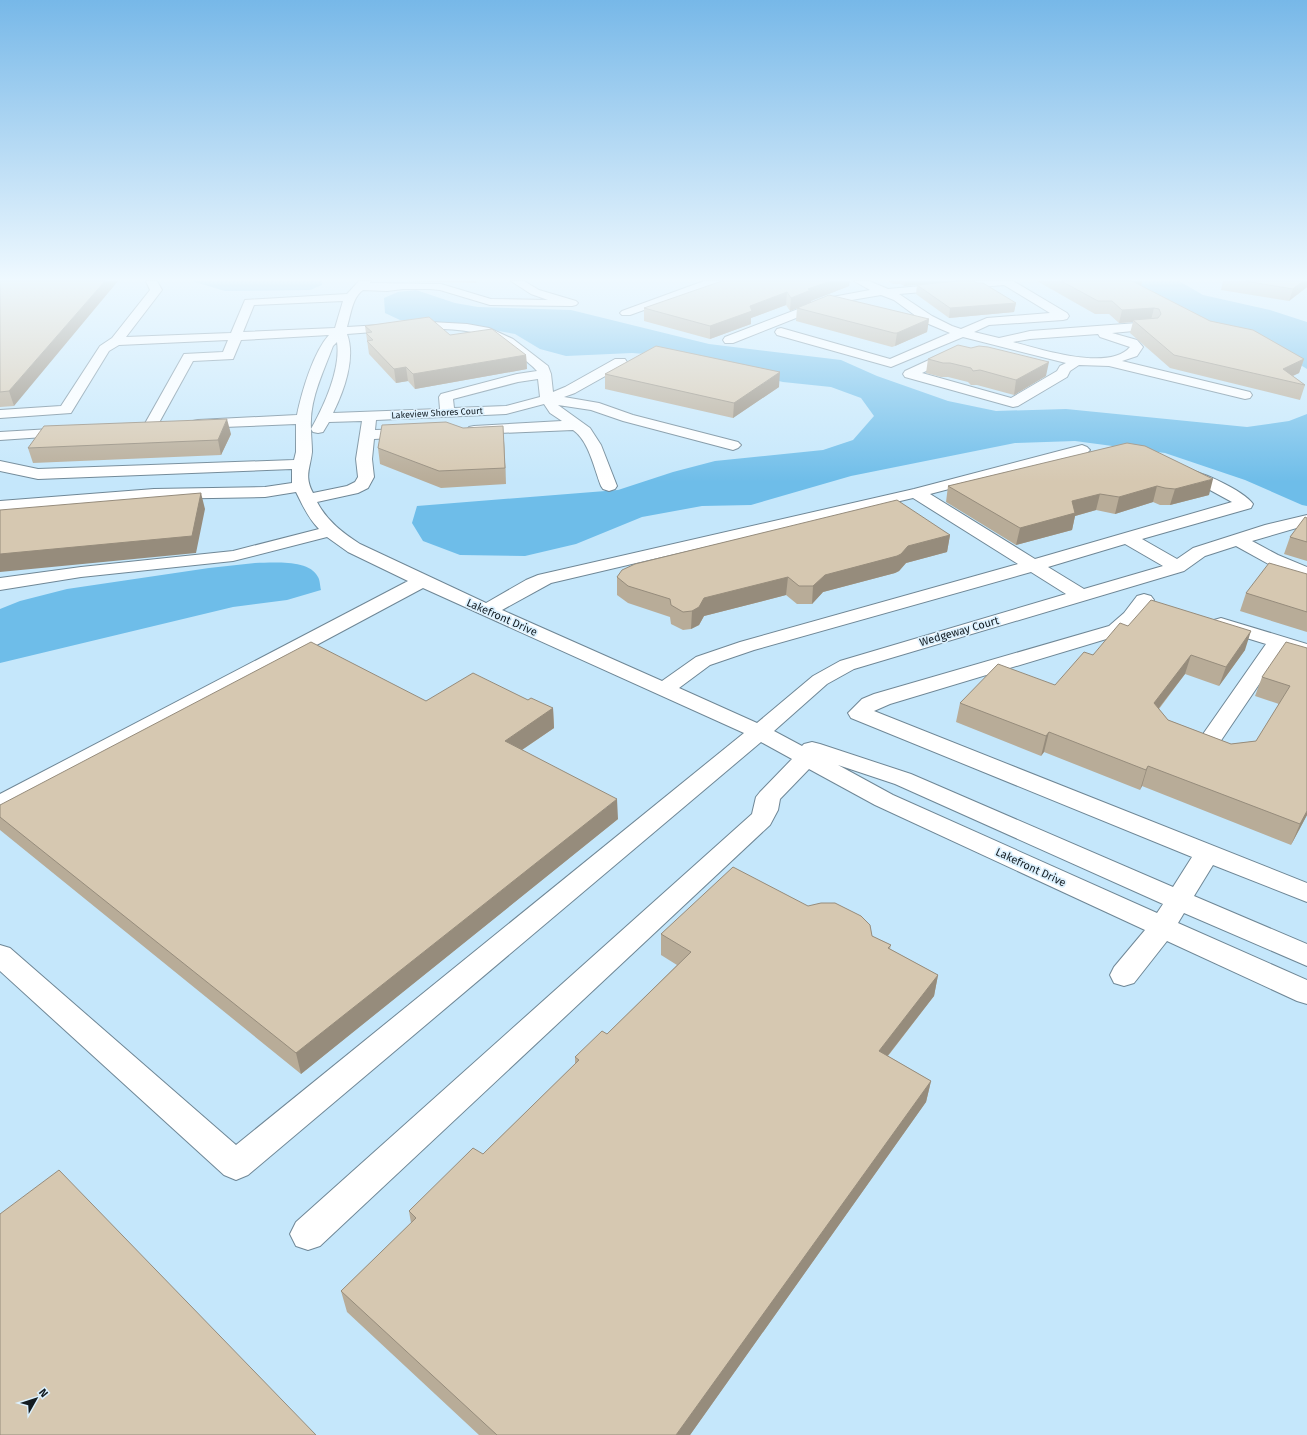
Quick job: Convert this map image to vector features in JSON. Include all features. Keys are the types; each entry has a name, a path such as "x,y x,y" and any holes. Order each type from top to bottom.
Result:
{"street":[{"path":"0,414 66,410 106,348"},
{"path":"150,427 189,358 228,356 231,348"},
{"path":"303,458 303,419 308,394 326,348"},
{"path":"304,492 299,473 303,458 325,418 340,372 344,348"},
{"path":"517,348 543,369 547,399 555,410 585,431 591,441 609,486"},
{"path":"838,348 892,363 926,348"},
{"path":"974,348 910,374 1013,404 1062,374 1065,369 1077,361"},
{"path":"1021,348 1077,361 1109,362 1245,395"},
{"path":"1109,362 1132,353 1136,348"},
{"name":"Lakeview Shores Court","path":"325,418 506,410 547,399 570,390 620,362"},
{"path":"447,413 446,397 523,377 544,374"},
{"path":"547,399 594,406 628,418 733,445"},
{"path":"0,506 154,494 352,490 362,485 366,477 364,459 370,416"},
{"path":"183,425 303,419"},
{"path":"460,431 577,425"},
{"path":"134,428 168,426"},
{"path":"11,453 79,431"},
{"path":"367,435 422,433"},
{"path":"0,436 11,453 38,474 303,458"},
{"path":"487,610 533,584 545,579 916,493 1082,450"},
{"path":"664,689 703,661 748,646 1033,566 1245,504 1233,495 1203,480 1170,468"},
{"name":"Lakefront Drive","path":"304,492 323,523 331,531 354,548 422,581 759,732 884,800 1307,993"},
{"path":"916,493 1081,595"},
{"name":"Wedgeway Court","path":"0,955 236,1165 820,680 847,665 1178,567 1199,552 1307,520"},
{"path":"0,584 73,573 233,556 331,531"},
{"path":"1127,538 1178,567"},
{"path":"1238,540 1289,568 1307,573"},
{"path":"0,804 422,581"},
{"path":"1106,588 1152,602 1131,616 1116,630 882,699 870,704 859,713 1307,893"},
{"path":"1204,618 1307,650"},
{"path":"1212,737 1278,641"},
{"name":"Lakefront Drive","path":"759,732 903,779 1307,956"},
{"path":"308,1234 761,819 766,810 768,797 807,758"},
{"path":"1124,975 1158,932 1207,853"}],"shaded area":[{"path":"0,348 1307,348 1307,1435 0,1435"}],"water":[{"path":"538,348 742,348 841,360 877,376 948,401 996,411 1066,409 1247,427 1289,421 1307,414 1307,506 1245,480 1165,453 1075,441 1015,443 851,476 751,505 702,506 642,517 576,544 525,556 460,555 423,541 412,523 417,506 618,490 673,472 715,461 823,450 853,440 874,416 861,398 831,387 783,382 673,356 632,353 566,356"},
{"path":"1265,348 1307,348 1307,369 1288,357"},
{"path":"255,563 290,563 307,567 318,577 321,590 287,600 233,607 0,663 0,609 20,601 67,589 209,568"}],"building":[{"path":"0,348 47,348 9,391 0,392"},
{"path":"374,348 517,348 526,355 413,374 406,367 394,369"},
{"path":"652,348 665,348 780,372 734,403 605,374"},
{"path":"952,348 992,348 1049,362 1016,380 980,370 973,371 971,368 928,359"},
{"path":"1166,348 1285,348 1304,359 1283,369 1305,385 1174,355"},
{"path":"227,419 218,440 28,448 44,426"},
{"path":"446,422 463,428 503,426 505,468 439,471 378,448 382,425"},
{"path":"1127,443 1145,446 1213,479 1175,489 1157,486 1119,497 1100,494 1072,501 1075,513 1020,528 948,486"},
{"path":"201,493 192,536 0,554 0,510"},
{"path":"897,500 950,535 908,546 901,554 897,556 825,575 813,586 799,586 788,577 704,598 699,607 692,611 683,612 671,605 670,599 628,586 617,577 622,570 635,564"},
{"path":"1305,517 1307,518 1307,542 1290,537"},
{"path":"1269,563 1307,574 1307,612 1246,593"},
{"path":"1151,600 1251,631 1226,667 1191,655 1154,703 1168,720 1231,744 1256,741 1290,686 1262,677 1286,642 1307,648 1307,811 1300,824 1148,766 1146,770 1049,732 1046,736 960,703 998,664 1055,685 1084,652 1093,655 1120,623 1128,626"},
{"path":"311,642 426,701 473,673 528,700 531,698 553,708 505,741 617,799 296,1053 0,817 0,805"},
{"path":"733,867 808,906 821,903 835,903 861,916 870,925 872,936 891,945 888,948 938,975 879,1051 931,1081 676,1435 497,1435 341,1291 416,1218 409,1211 473,1148 483,1154 579,1060 575,1057 602,1031 607,1034 691,952 661,934"},
{"path":"59,1170 316,1435 0,1435 0,1214"}]}
